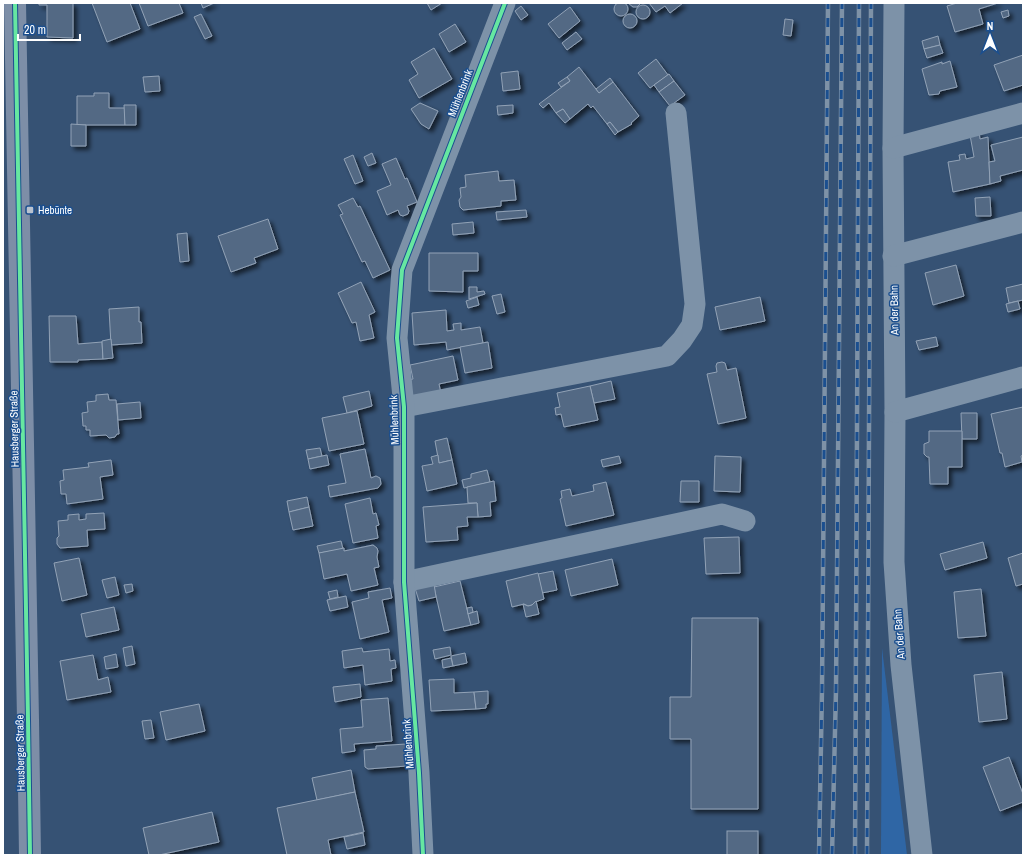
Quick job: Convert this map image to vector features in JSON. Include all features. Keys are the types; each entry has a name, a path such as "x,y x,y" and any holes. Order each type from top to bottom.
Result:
{"main road":[{"name":"Hausberger Straße","path":"15,3 30,855"}],"street":[{"name":"Mühlenbrink","path":"423,855 419,773 404,582 404,407 397,338 402,270 505,3"},
{"name":"An der Bahn","path":"894,3 894,562 901,665 922,855"},
{"name":"Mühlenbrink","path":"404,407 667,356 682,340 692,325 695,304 676,113"},
{"path":"893,148 1023,113"},
{"path":"893,256 1023,222"},
{"path":"895,412 1023,377"},
{"path":"404,582 722,514 745,521"}],"shaded area":[{"path":"882,648 907,855 881,855"}],"building":[{"path":"621,2 626,4 628,9 626,14 621,16 616,14 614,9 616,4"},
{"path":"39,3 73,3 73,38 47,37 47,5 39,5"},
{"path":"92,3 130,3 140,29 107,42"},
{"path":"139,3 179,3 183,13 148,26"},
{"path":"201,3 214,3 203,8"},
{"path":"427,3 442,3 431,10"},
{"path":"628,3 641,3 637,7 633,7"},
{"path":"649,3 683,3 670,13 665,6 656,12"},
{"path":"957,3 998,3 979,9 983,24 955,32 947,6"},
{"path":"643,5 648,7 650,12 648,17 643,19 638,17 636,12 638,7"},
{"path":"521,6 528,15 521,20 515,11"},
{"path":"570,7 580,21 559,38 548,24"},
{"path":"1008,10 1009,16 1003,18 1001,12"},
{"path":"201,14 212,36 205,39 194,17"},
{"path":"630,14 635,16 637,21 635,26 630,28 625,26 623,21 625,16"},
{"path":"785,19 793,20 791,36 783,35"},
{"path":"455,24 466,42 449,52 439,34"},
{"path":"576,32 582,39 567,50 562,43"},
{"path":"938,36 940,45 924,49 922,41"},
{"path":"940,45 943,53 927,58 924,49"},
{"path":"434,48 452,79 419,98 409,80 418,74 411,62"},
{"path":"1023,55 1023,85 1004,91 994,65"},
{"path":"656,59 668,75 650,88 638,73"},
{"path":"950,61 957,87 940,91 939,94 929,95 922,69 942,62 942,64"},
{"path":"579,67 599,93 613,82 639,116 631,123 632,124 618,132 610,122 607,124 593,106 591,108 588,104 570,119 563,109 556,113 549,103 543,108 539,104 570,81 567,77"},
{"path":"518,71 520,89 503,91 501,73"},
{"path":"669,74 674,81 659,92 654,85"},
{"path":"159,76 160,91 145,92 143,77"},
{"path":"567,77 570,81 561,87 558,83"},
{"path":"610,78 613,82 599,93 596,89"},
{"path":"674,81 685,95 670,106 659,92"},
{"path":"94,93 109,93 109,108 125,108 125,125 77,125 77,96 94,96"},
{"path":"420,103 438,111 429,129 421,124 411,109"},
{"path":"124,105 136,105 136,125 125,125"},
{"path":"513,105 513,113 498,115 497,106"},
{"path":"563,109 570,119 565,123 556,113"},
{"path":"610,122 618,132 615,135 607,124"},
{"path":"71,124 86,125 86,146 71,146"},
{"path":"979,132 980,139 988,137 990,184 953,192 948,162 960,160 959,155 965,154 966,159 974,157 970,135"},
{"path":"1023,137 1023,170 1000,176 1001,181 990,184 989,162 995,161 991,145"},
{"path":"372,153 376,163 368,166 364,157"},
{"path":"353,155 363,181 355,184 344,159"},
{"path":"396,158 405,179 407,178 417,202 407,206 409,211 408,214 403,216 400,215 398,210 387,215 377,191 391,185 382,164"},
{"path":"498,171 499,181 514,180 516,200 501,201 501,206 463,210 460,207 459,200 461,197 460,188 466,187 465,175"},
{"path":"990,197 991,216 976,216 975,198"},
{"path":"353,198 358,207 360,206 390,270 373,278 365,261 362,262 340,215 343,214 338,205"},
{"path":"526,210 527,217 497,220 496,212"},
{"path":"268,219 278,249 254,258 256,263 231,272 218,236"},
{"path":"473,222 474,233 453,235 452,224"},
{"path":"187,233 189,261 180,262 177,234"},
{"path":"429,253 478,253 478,271 463,271 463,292 429,291"},
{"path":"956,265 964,296 933,305 925,273"},
{"path":"361,282 375,312 369,315 374,338 360,341 356,322 352,323 338,293"},
{"path":"1023,284 1023,300 1009,303 1006,288"},
{"path":"469,287 477,287 477,292 484,291 485,294 469,299"},
{"path":"501,294 505,312 497,314 492,296"},
{"path":"477,297 479,305 468,308 466,301"},
{"path":"760,297 765,321 720,330 715,307"},
{"path":"1018,301 1020,309 1008,312 1006,304"},
{"path":"139,307 139,322 141,322 142,343 111,345 109,309"},
{"path":"446,310 447,331 454,330 453,324 461,323 461,330 480,327 483,343 447,350 446,342 414,345 412,313"},
{"path":"49,316 76,316 78,344 102,342 103,359 78,360 78,362 50,362"},
{"path":"936,337 938,346 919,350 916,341"},
{"path":"111,339 113,358 103,359 102,341"},
{"path":"488,342 492,368 465,373 460,347"},
{"path":"453,356 458,380 439,384 442,398 413,404 408,380 413,379 410,365"},
{"path":"717,363 725,363 727,370 736,368 746,418 718,424 707,374 717,372"},
{"path":"611,381 615,399 594,403 590,386"},
{"path":"590,386 598,420 564,427 561,414 556,415 555,408 560,407 557,393"},
{"path":"369,391 372,406 347,413 343,397"},
{"path":"108,394 109,400 116,400 119,434 115,437 109,438 106,435 90,436 90,430 86,430 86,426 83,426 82,413 88,412 87,402 96,401 96,395"},
{"path":"140,402 141,418 118,420 117,404"},
{"path":"1023,407 1022,462 1005,467 1002,453 1000,453 991,414"},
{"path":"357,411 364,444 329,451 322,418"},
{"path":"961,413 977,413 977,439 962,439"},
{"path":"929,431 962,431 962,467 948,467 948,484 930,484 929,457 924,454 924,444 929,442"},
{"path":"447,438 452,460 439,463 435,441"},
{"path":"320,448 322,456 308,459 306,450"},
{"path":"365,449 371,478 376,476 380,478 381,484 378,488 330,497 328,486 346,483 340,454"},
{"path":"327,455 329,465 310,469 308,459"},
{"path":"438,455 439,463 452,460 457,484 427,491 422,466 433,464 431,457"},
{"path":"619,456 621,463 603,467 601,460"},
{"path":"715,456 741,457 740,492 714,491"},
{"path":"111,460 113,475 100,477 103,499 67,504 66,494 61,494 60,481 64,480 63,470 89,467 88,463"},
{"path":"487,470 490,482 464,488 462,480 471,478 471,474"},
{"path":"494,481 496,501 490,502 491,516 478,517 477,503 468,503 467,487"},
{"path":"681,481 699,481 699,502 680,502"},
{"path":"606,482 614,515 566,526 560,499 562,498 561,491 570,489 572,496 594,491 593,485"},
{"path":"307,497 309,507 289,512 287,501"},
{"path":"370,498 373,514 376,513 379,525 376,526 378,538 353,543 345,504"},
{"path":"477,503 478,517 467,517 468,526 457,527 458,540 426,542 423,507"},
{"path":"309,507 313,526 293,530 289,512"},
{"path":"104,513 105,529 87,530 88,546 60,548 57,544 57,538 59,536 58,521 68,520 68,515 79,514 79,520 86,519 86,514"},
{"path":"739,537 740,573 706,574 704,538"},
{"path":"341,541 343,549 319,553 317,546"},
{"path":"983,542 987,558 945,570 940,554"},
{"path":"373,545 378,551 377,557 379,567 374,568 378,585 351,591 347,574 324,579 319,553 344,548 344,551"},
{"path":"1023,553 1023,584 1016,586 1008,558"},
{"path":"79,558 87,595 62,601 54,563"},
{"path":"612,559 618,585 571,596 565,570"},
{"path":"553,571 557,590 542,593 538,574"},
{"path":"538,573 544,599 528,606 524,604 512,607 506,581"},
{"path":"115,577 119,595 107,598 102,580"},
{"path":"460,581 471,625 444,631 434,587"},
{"path":"132,584 133,591 126,593 124,585"},
{"path":"434,584 436,597 419,601 415,588"},
{"path":"390,588 392,598 382,600 389,632 360,639 352,602 369,598 368,592"},
{"path":"981,589 986,636 958,638 954,592"},
{"path":"337,590 338,597 330,599 328,592"},
{"path":"346,596 348,607 330,611 327,600"},
{"path":"536,601 539,614 526,617 523,604 528,606 532,605"},
{"path":"114,607 119,630 86,637 81,614"},
{"path":"472,607 473,612 468,614 467,608"},
{"path":"477,611 479,623 471,625 468,614"},
{"path":"692,618 758,618 758,809 691,809 691,739 670,739 670,697 691,697"},
{"path":"132,646 135,664 126,666 123,648"},
{"path":"450,647 451,655 435,659 433,650"},
{"path":"362,648 363,652 389,649 390,661 395,660 396,668 391,669 392,681 365,685 363,665 344,668 342,651"},
{"path":"465,653 467,663 453,666 451,656"},
{"path":"116,654 118,667 106,669 104,657"},
{"path":"93,655 98,680 108,677 111,692 67,700 60,661"},
{"path":"451,658 453,666 443,668 442,660"},
{"path":"1002,672 1007,719 979,722 974,675"},
{"path":"454,679 454,693 474,692 476,709 431,711 429,680"},
{"path":"360,684 361,697 335,702 333,687"},
{"path":"488,691 488,704 486,704 486,708 476,709 474,692"},
{"path":"388,698 392,741 354,744 355,751 342,753 340,729 363,727 361,700"},
{"path":"199,704 205,731 166,740 160,712"},
{"path":"151,720 154,738 145,739 142,721"},
{"path":"406,744 407,766 368,769 365,767 364,750 376,749 376,746"},
{"path":"1009,757 1023,794 1023,802 1000,811 983,767"},
{"path":"351,770 355,792 317,800 312,778"},
{"path":"355,792 364,832 328,840 331,855 287,855 277,808"},
{"path":"212,812 219,842 159,855 149,855 143,828"},
{"path":"727,831 758,831 758,855 727,855"},
{"path":"363,833 365,845 347,849 344,837"}],"railway":[{"path":"819,855 822,689 828,3"},
{"path":"832,855 836,690 842,3"},
{"path":"855,855 859,3"},
{"path":"867,855 871,3"}],"cycle path":[{"path":"15,3 30,855"},
{"path":"423,855 419,773 404,582 404,407 397,338 402,270 505,3"}],"place":[{"name":"Hebünte","path":"30,210"}]}
